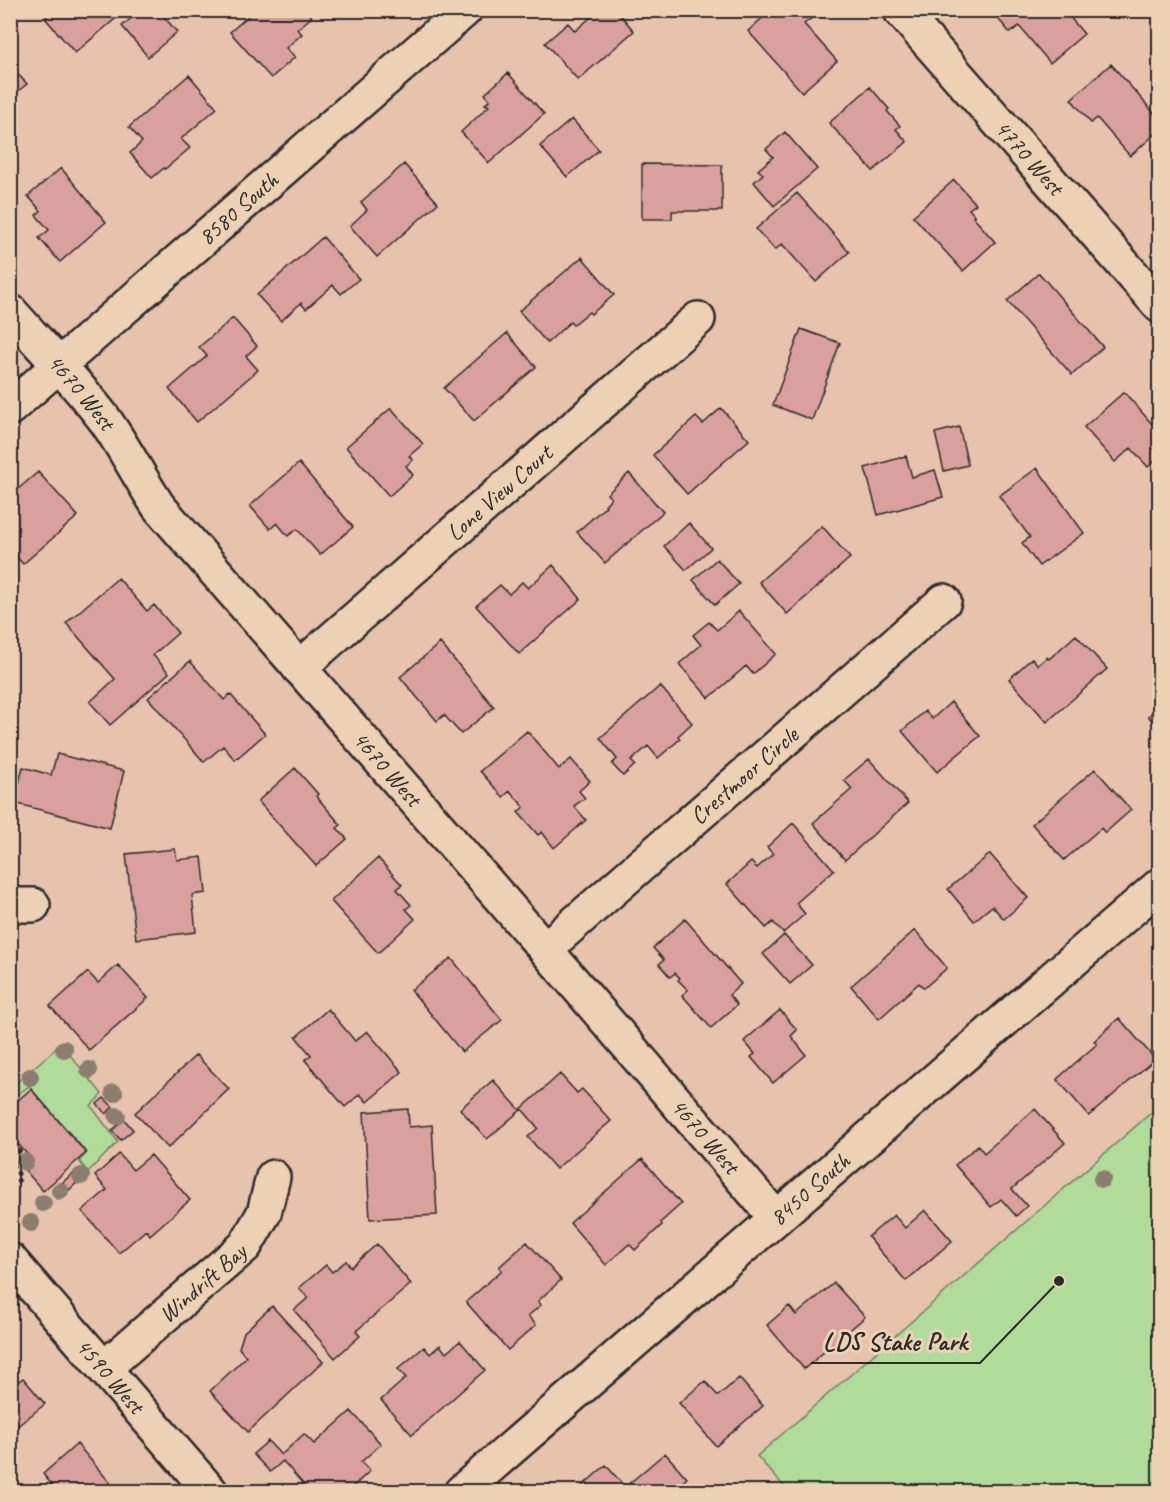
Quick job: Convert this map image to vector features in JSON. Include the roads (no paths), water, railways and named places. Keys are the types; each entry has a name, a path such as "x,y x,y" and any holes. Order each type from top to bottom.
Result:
{"street":[{"name":"8580 South","path":"10,408 465,10"},
{"name":"4770 West","path":"900,10 1160,306"},
{"name":"4670 West","path":"10,311 59,365 117,437 159,507 545,949 776,1218"},
{"name":"Lone View Court","path":"299,668 698,319"},
{"name":"Crestmoor Circle","path":"545,949 944,601"},
{"name":"8450 South","path":"461,1491 1160,885"},
{"name":"Windrift Bay","path":"104,1368 244,1246 264,1213 273,1177"},
{"name":"4590 West","path":"10,1260 211,1491"}],"place":[{"name":"LDS Stake Park","path":"1059,1281"}]}
